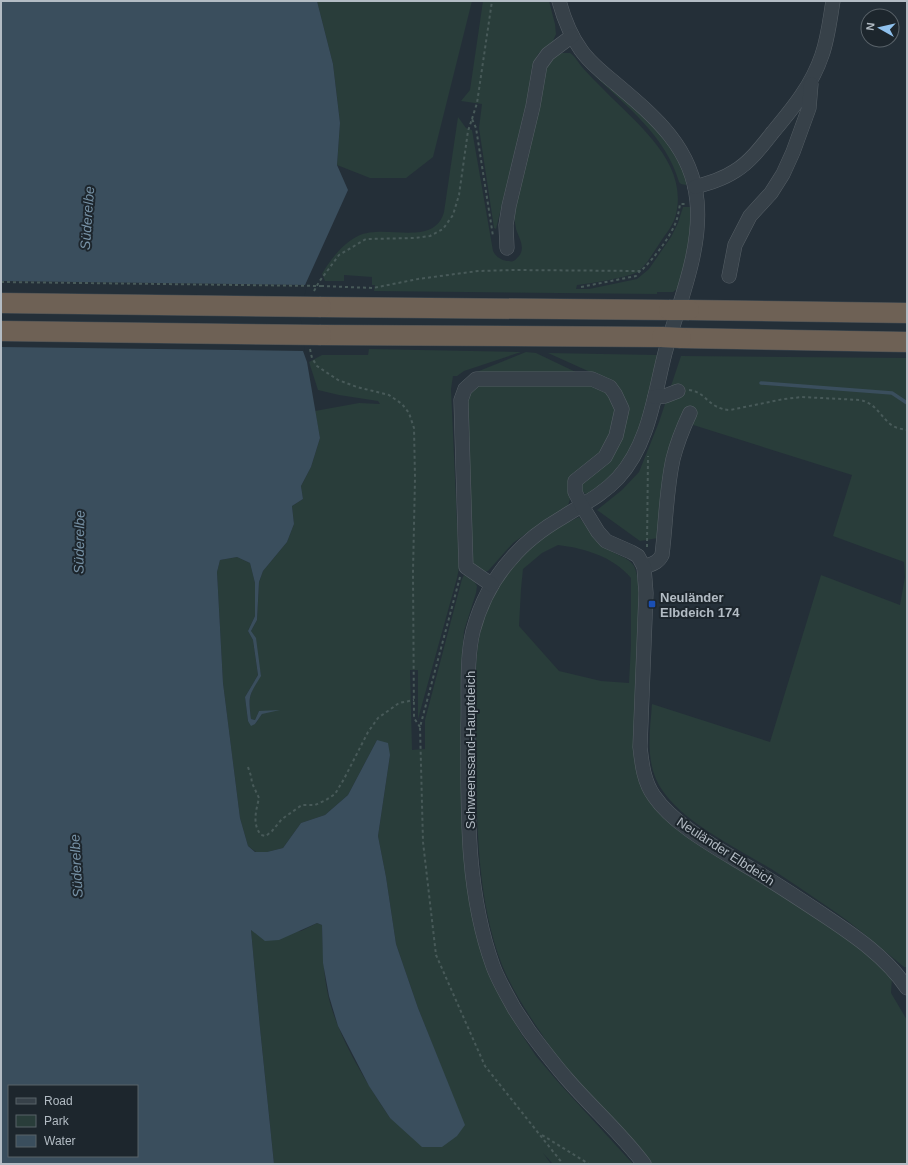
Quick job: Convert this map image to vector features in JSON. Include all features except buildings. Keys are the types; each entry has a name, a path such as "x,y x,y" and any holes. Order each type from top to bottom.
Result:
{"highway":[{"path":"1,303 318,300 669,310 907,313"},
{"path":"1,331 315,339 669,344 907,342"}],"street":[{"path":"559,1 572,36 582,52 594,65 647,110 666,130 680,148 690,169 695,186 697,203 695,242 669,344"},
{"path":"695,186 710,183 736,171 759,150 797,103 811,80 822,55 833,1"},
{"path":"507,248 506,225 509,206 531,112 540,65 548,54 572,36"},
{"path":"729,276 735,246 750,216 772,193 793,152 809,108 811,80"},
{"name":"Schweenssand-Hauptdeich","path":"644,1164 547,1055 516,1011 494,969 480,923 471,866 468,790 470,658 473,632 481,606 492,585 509,561 527,542 553,523 598,496 614,482 628,466 639,445 649,420 669,344"},
{"path":"492,585 466,568 461,400 465,389 476,379 592,379 610,387 622,409 616,436 605,457 575,481 576,492 582,506 602,537 614,545 638,556 644,567 655,564 660,560 662,555 672,465 679,439 690,413"},
{"path":"655,397 665,396 678,391"},
{"name":"Neuländer Elbdeich","path":"644,567 646,593 640,748 642,769 647,784 654,797 683,825 726,854 787,890 865,945 882,958 899,976 907,988"}],"path":[{"path":"318,300 319,282 339,255 366,239 415,238 430,236 443,229 453,215 459,195 468,131 477,103 492,1"},
{"path":"472,119 476,128 493,236 507,248"},
{"path":"581,287 636,276 650,262 672,231 676,222 680,204 697,203"},
{"path":"1,282 373,288 418,279 478,271 641,271"},
{"path":"315,339 312,358 317,366 338,380 357,387 389,395 402,404 414,428 414,718 420,727"},
{"path":"678,391 684,389 692,390 701,394 711,404 721,409 730,410 784,399 802,397 866,401 874,406 889,423 897,428 907,430"},
{"path":"644,567 647,546 648,454"},
{"path":"466,568 460,577 420,727 423,842 436,956 485,1066 540,1133 563,1164"},
{"path":"248,767 252,783 259,798 255,815 257,830 261,835 266,836 282,819 302,805 315,805 335,794 368,732 378,718 399,704 414,700"},
{"path":"540,1133 589,1164"}],"green space":[{"path":"317,1 472,1 433,157 406,178 370,178 337,165 340,123 333,64"},
{"path":"483,1 549,1 556,34 553,41 538,54 532,67 527,100 496,229 494,228 479,128 482,104 461,101 470,90"},
{"path":"562,53 570,53 587,73 632,117 658,147 668,163 675,180 678,198 675,218 669,230 651,257 639,271 619,278 577,285 576,289 589,289 637,279 649,269 671,237 678,223 683,207 691,207 690,234 680,287 673,292 657,292 657,294 374,291 375,285 372,285 372,277 344,275 344,281 325,281 322,274 329,263 337,252 352,239 369,233 420,232 430,229 439,223 444,212 458,117 466,128 472,130 493,251 498,257 506,261 515,260 520,255 522,248 516,229 514,213 543,76 552,59"},
{"path":"593,74 641,113 652,124 671,148 683,170 686,185 679,182 673,165 655,136 631,110"},
{"path":"369,349 521,352 464,371 457,376 453,376 451,389 459,568 418,719 418,670 410,670 412,750 425,749 425,720 464,575 474,581 477,586 464,631 461,668 464,848 505,1005 520,1032 536,1056 633,1164 553,1164 543,1153 551,1164 274,1164 251,930 257,934 301,931 317,923 322,925 325,978 333,1011 354,1059 390,1118 464,1125 418,1008 396,944 378,836 390,755 377,740 348,795 325,815 301,823 283,848 267,852 256,852 248,846 240,818 223,683 217,572 220,560 237,557 250,563 255,583 255,616 248,631 253,640 258,675 245,697 248,721 255,724 262,714 259,711 255,720 251,719 250,696 261,675 251,631 257,620 259,582 263,571 287,542 294,524 292,506 303,499 301,486 311,467 320,438 315,411 359,403 380,404 378,401 318,390 309,362 322,355 368,355"},
{"path":"526,352 536,353 582,375 474,373"},
{"path":"548,353 657,355 652,384 641,426 629,452 614,473 587,495 582,491 581,485 624,412 599,376"},
{"path":"681,356 907,358 907,967 904,967 845,919 821,902 767,866 694,822 665,794 656,779 650,752 652,704 770,742 821,575 900,605 905,577 904,562 833,536 852,475 687,423 669,483 664,537 640,541 597,510 622,490 639,472 659,422"},
{"path":"486,384 589,384 605,389 614,408 614,423 609,441 570,494 569,503 565,509 551,518 549,517 513,543 488,571 485,572 474,566 472,560 465,415 469,394 478,386"},
{"path":"579,517 600,542 611,551 629,560 634,566 636,572 639,593 638,622 641,623 635,740 655,806 867,952 892,977 891,993 907,1020 907,1164 651,1164 566,1070 515,991 502,965 493,938 482,882 479,854 477,796 475,691 477,658 486,610 502,581 512,567 537,543 565,524","holes":["558,545 578,548 607,559 616,564 631,578 631,645 629,683 601,681 559,671 519,626 523,569 542,553"]}],"water":[{"name":"Süderelbe","path":"1,1 317,1 333,64 340,123 337,165 348,190 305,285 298,314 303,351 307,362 320,438 311,467 301,486 303,499 292,506 294,524 287,542 263,571 259,582 257,620 251,631 256,638 261,676 250,696 251,719 255,720 259,711 280,710 262,714 255,724 251,726 248,721 245,697 258,675 253,640 248,631 255,616 255,583 250,563 237,557 220,560 217,572 223,683 240,818 248,846 255,852 267,852 283,848 301,823 325,815 348,795 377,740 388,743 390,755 378,836 396,944 418,1008 465,1125 457,1136 442,1147 422,1147 390,1118 369,1086 338,1026 329,996 323,963 322,925 317,923 279,940 265,941 251,930 274,1164 1,1164"}],"pier":[{"path":"1,281 307,285 300,314 305,351 1,347"}],"waterway":[{"path":"761,383 892,393 907,403"}],"place":[{"name":"Neuländer Elbdeich 174","path":"652,604"}]}
